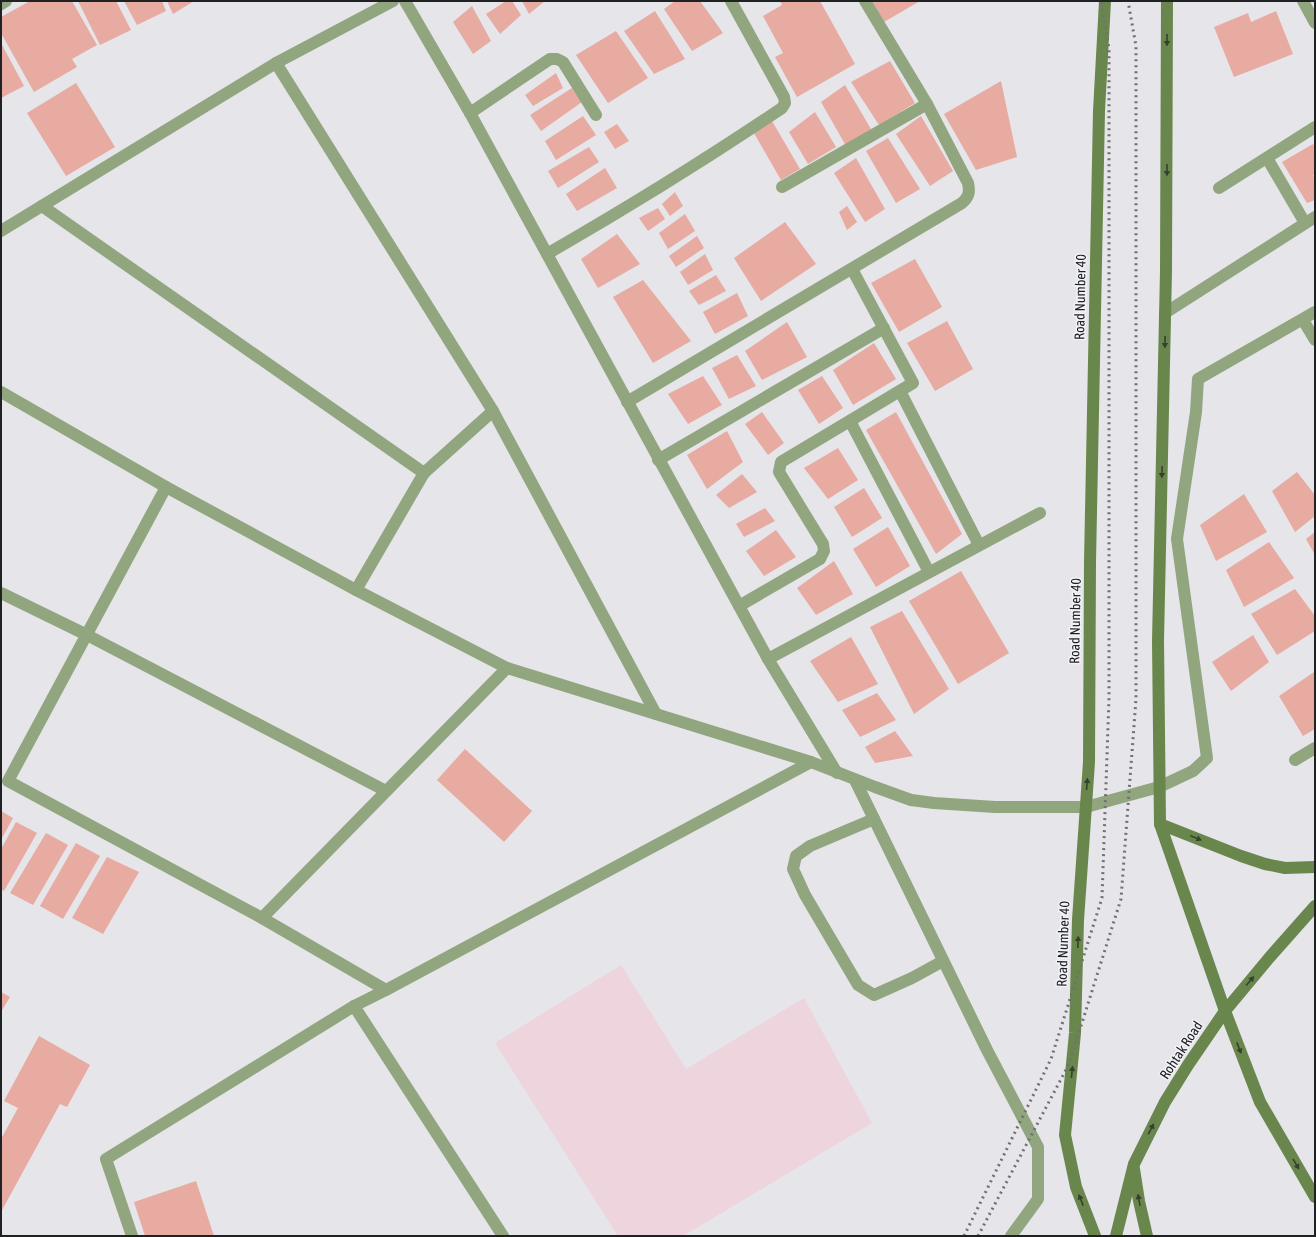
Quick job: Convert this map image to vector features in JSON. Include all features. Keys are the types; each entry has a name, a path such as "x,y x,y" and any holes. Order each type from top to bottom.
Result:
{"main road":[{"name":"Road Number 40","path":"1095,1236 1076,1187 1065,1136 1075,1033 1078,920 1089,762 1099,111 1105,1"},
{"path":"1168,1 1165,313 1158,641 1160,824 1225,1011 1260,1102 1315,1197"},
{"path":"1160,824 1265,864 1285,868 1315,867"},
{"name":"Rohtak Road","path":"1116,1236 1134,1164 1166,1102 1188,1065 1225,1011 1273,953 1315,906"},
{"path":"1134,1164 1139,1202 1147,1236"}],"street":[{"path":"1,4 6,1"},
{"path":"1,231 276,63 392,1"},
{"path":"404,1 470,113 658,460 768,659 837,773"},
{"path":"547,254 621,211 782,108 785,102 784,97 731,1"},
{"path":"627,402 852,269 962,203 966,199 969,193 968,183 927,104 864,1"},
{"path":"1303,1 1315,23"},
{"path":"470,113 550,59 557,59 563,62 596,114"},
{"path":"276,63 493,411 656,714"},
{"path":"782,187 927,104"},
{"path":"1219,188 1315,127"},
{"path":"1165,313 1310,220 1267,158"},
{"path":"42,206 424,473"},
{"path":"739,606 820,559 824,551 823,544 778,472 781,462 913,383 852,269"},
{"path":"1,392 166,487 356,590 507,668 811,762 911,800 995,807 1086,807 1159,787 1193,771 1207,758 1176,539 1196,412 1198,379 1315,312"},
{"path":"1303,320 1315,340"},
{"path":"658,460 884,328"},
{"path":"900,391 979,545"},
{"path":"356,590 424,473 493,411"},
{"path":"850,421 929,572"},
{"path":"166,487 87,635 5,780 262,918 386,990"},
{"path":"768,659 1040,513"},
{"path":"1,593 87,635 386,791"},
{"path":"262,918 507,668"},
{"path":"1295,760 1315,748"},
{"path":"132,1236 106,1159 354,1006 811,762"},
{"path":"855,780 986,1050 1038,1147 1038,1199 1011,1236"},
{"path":"874,819 810,846 796,856 793,870 805,894 858,985 874,995 912,978 943,961"},
{"path":"354,1006 503,1236"}],"shaded area":[{"path":"621,965 686,1069 804,998 872,1123 683,1236 618,1236 495,1043"}],"building":[{"path":"30,1 72,1 97,45 72,59 77,67 34,92 1,33 1,17"},
{"path":"78,1 116,1 131,30 100,45"},
{"path":"124,1 162,1 166,11 137,25"},
{"path":"167,1 194,1 173,14"},
{"path":"506,1 512,1 521,15 500,34 486,14"},
{"path":"522,1 545,1 529,14"},
{"path":"675,1 700,1 723,33 692,51 664,9"},
{"path":"780,1 820,1 855,64 797,97 775,57 783,53 763,16 782,5"},
{"path":"872,1 920,1 884,22"},
{"path":"472,6 491,41 473,54 453,22"},
{"path":"655,11 685,59 654,74 624,31"},
{"path":"1276,11 1293,54 1234,77 1214,27 1248,13 1251,22"},
{"path":"616,31 648,78 608,103 576,55"},
{"path":"1,43 24,86 1,98"},
{"path":"890,61 915,103 879,125 851,82"},
{"path":"556,73 563,88 533,106 525,95"},
{"path":"1001,81 1017,157 976,170 944,114"},
{"path":"76,83 115,147 66,176 27,113"},
{"path":"845,85 871,129 846,146 821,102"},
{"path":"572,88 582,102 541,131 530,115"},
{"path":"815,112 836,147 808,164 789,132"},
{"path":"583,116 596,135 556,160 545,141"},
{"path":"921,116 953,171 930,186 896,134"},
{"path":"772,121 800,169 781,180 754,133"},
{"path":"617,124 629,141 615,149 604,132"},
{"path":"888,138 920,189 896,203 866,151"},
{"path":"1313,144 1315,148 1315,174 1313,175 1315,180 1315,200 1307,203 1282,162"},
{"path":"589,147 599,162 558,188 548,171"},
{"path":"856,158 885,209 865,222 834,173"},
{"path":"605,168 617,188 577,211 566,194"},
{"path":"675,192 683,206 670,216 662,204"},
{"path":"847,206 857,222 847,230 839,212"},
{"path":"658,208 665,219 648,231 639,218"},
{"path":"685,214 695,231 668,249 659,233"},
{"path":"785,222 816,264 761,301 734,258"},
{"path":"617,234 640,264 598,288 581,259"},
{"path":"697,236 704,248 676,267 669,256"},
{"path":"705,254 713,270 688,285 680,272"},
{"path":"915,259 942,307 899,332 871,283"},
{"path":"716,275 726,291 699,305 689,291"},
{"path":"643,280 691,341 653,363 613,297"},
{"path":"737,293 748,316 715,334 703,312"},
{"path":"947,321 973,369 935,391 907,343"},
{"path":"787,322 807,357 762,380 745,351"},
{"path":"874,343 896,379 853,405 833,370"},
{"path":"737,355 756,386 729,399 712,368"},
{"path":"703,376 722,405 688,424 668,394"},
{"path":"822,376 843,408 819,424 798,390"},
{"path":"762,412 784,443 768,455 745,424"},
{"path":"896,412 962,534 936,554 866,430"},
{"path":"727,431 743,462 707,489 687,455"},
{"path":"838,448 858,480 828,499 804,468"},
{"path":"1297,472 1315,495 1315,516 1295,532 1272,491"},
{"path":"742,474 757,492 729,508 716,495"},
{"path":"864,488 882,518 852,537 834,507"},
{"path":"1244,494 1267,532 1216,561 1200,525"},
{"path":"765,508 775,521 744,537 736,524"},
{"path":"888,527 910,566 876,587 853,549"},
{"path":"776,530 796,557 764,576 746,551"},
{"path":"1315,532 1315,555 1306,539"},
{"path":"1269,542 1294,578 1244,607 1226,570"},
{"path":"834,561 853,594 816,615 797,588"},
{"path":"961,571 1009,653 958,684 909,601"},
{"path":"1295,589 1315,616 1315,631 1277,655 1251,614"},
{"path":"902,611 949,689 914,714 870,627"},
{"path":"1253,635 1269,662 1231,691 1212,662"},
{"path":"851,637 878,684 838,702 810,661"},
{"path":"1314,672 1315,729 1303,736 1279,696"},
{"path":"877,693 896,720 860,737 842,710"},
{"path":"895,731 913,756 875,763 865,747"},
{"path":"465,749 532,811 504,842 437,780"},
{"path":"1,811 13,818 1,840"},
{"path":"16,822 37,833 4,891 1,889 1,849"},
{"path":"46,833 68,845 33,905 10,893"},
{"path":"76,843 100,856 63,919 40,906"},
{"path":"107,857 139,872 103,934 72,918"},
{"path":"1,992 10,997 1,1012"},
{"path":"39,1036 90,1065 67,1107 60,1104 1,1212 1,1139 18,1108 4,1101"},
{"path":"196,1181 214,1236 145,1236 134,1202"}],"railway":[{"path":"964,1236 1051,1059 1102,898 1109,698 1109,49 1101,1"},
{"path":"978,1236 1069,1064 1121,899 1136,699 1136,46 1128,1"}]}
